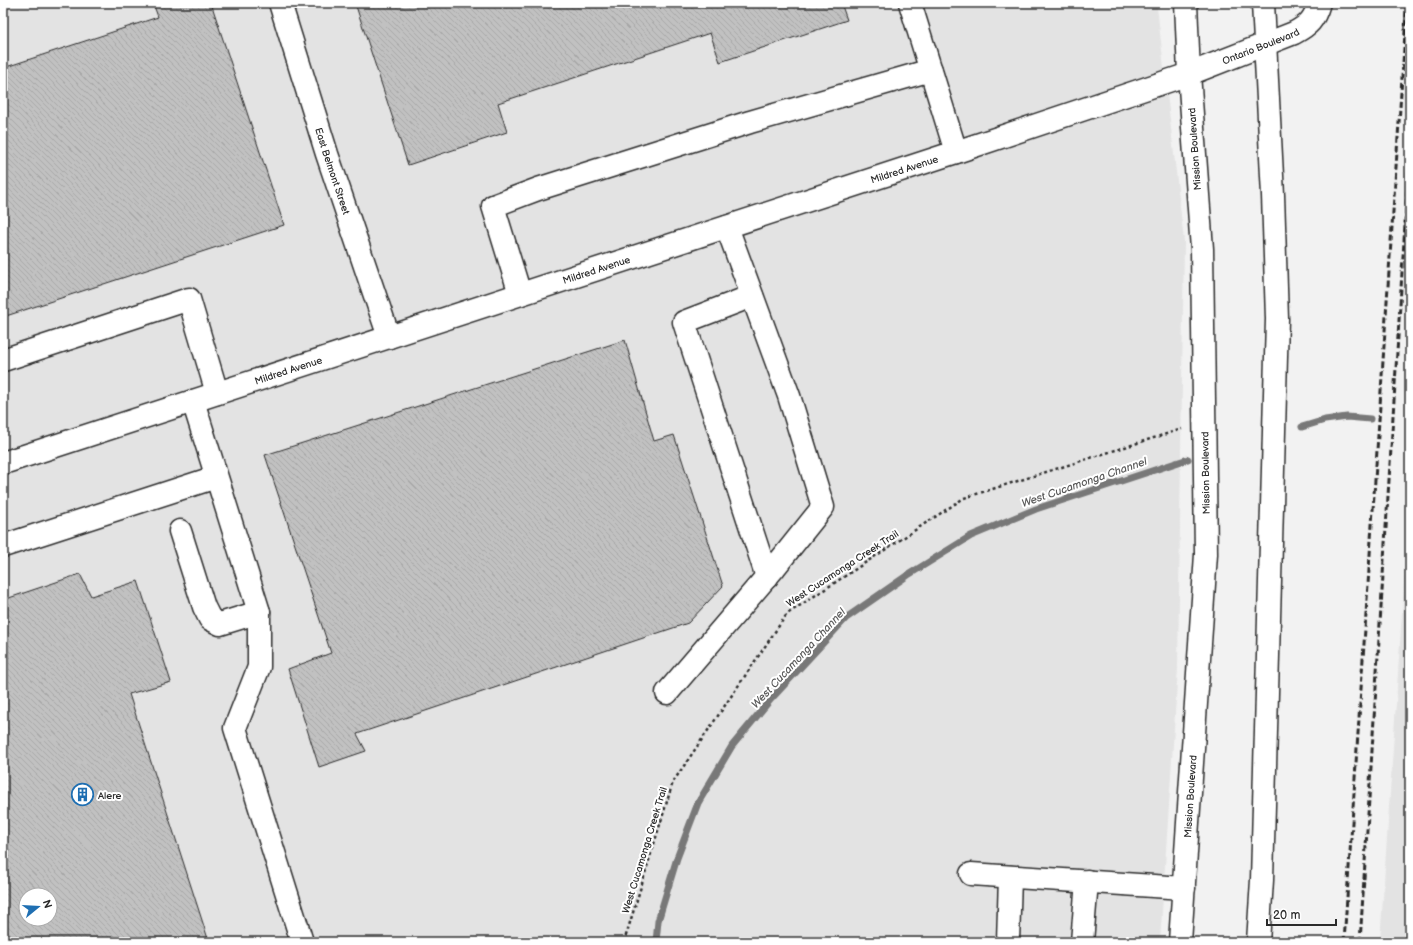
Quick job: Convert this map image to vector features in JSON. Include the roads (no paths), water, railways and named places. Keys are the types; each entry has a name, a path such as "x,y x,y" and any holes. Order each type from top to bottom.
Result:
{"main road":[{"name":"East Belmont Street","path":"280,3 327,154 389,337"},
{"path":"910,3 956,152"},
{"name":"Mission Boulevard","path":"1180,942 1206,554 1202,249 1189,74 1186,3"},
{"path":"1258,942 1262,880 1277,319 1273,195 1263,3"},
{"name":"Ontario Boulevard","path":"1189,74 1294,34 1308,26 1314,17 1319,3"},
{"path":"520,294 493,206 538,189 750,122 931,70"},
{"name":"Mildred Avenue","path":"3,463 956,152 1189,74"},
{"path":"667,693 767,577 823,507 789,396 727,227"},
{"path":"752,296 684,322 767,577"},
{"path":"3,360 189,299 218,393"},
{"path":"193,401 259,612 259,667 235,728 302,942"},
{"path":"3,546 216,477"},
{"path":"180,531 204,607 210,619 220,624 259,612"},
{"path":"971,874 1184,888"},
{"path":"1008,942 1010,877"},
{"path":"1082,942 1087,881"}],"waterway":[{"name":"West Cucamonga Channel","path":"1302,427 1325,420 1347,417 1370,419"},
{"name":"West Cucamonga Channel","path":"656,942 658,921 677,858 698,803 732,746 771,699 846,618 908,575 971,536 1036,509 1188,459"}],"railway":[{"path":"1344,942 1407,3"},
{"path":"1360,942 1410,145"}],"place":[{"name":"Alere","path":"82,795"}]}
